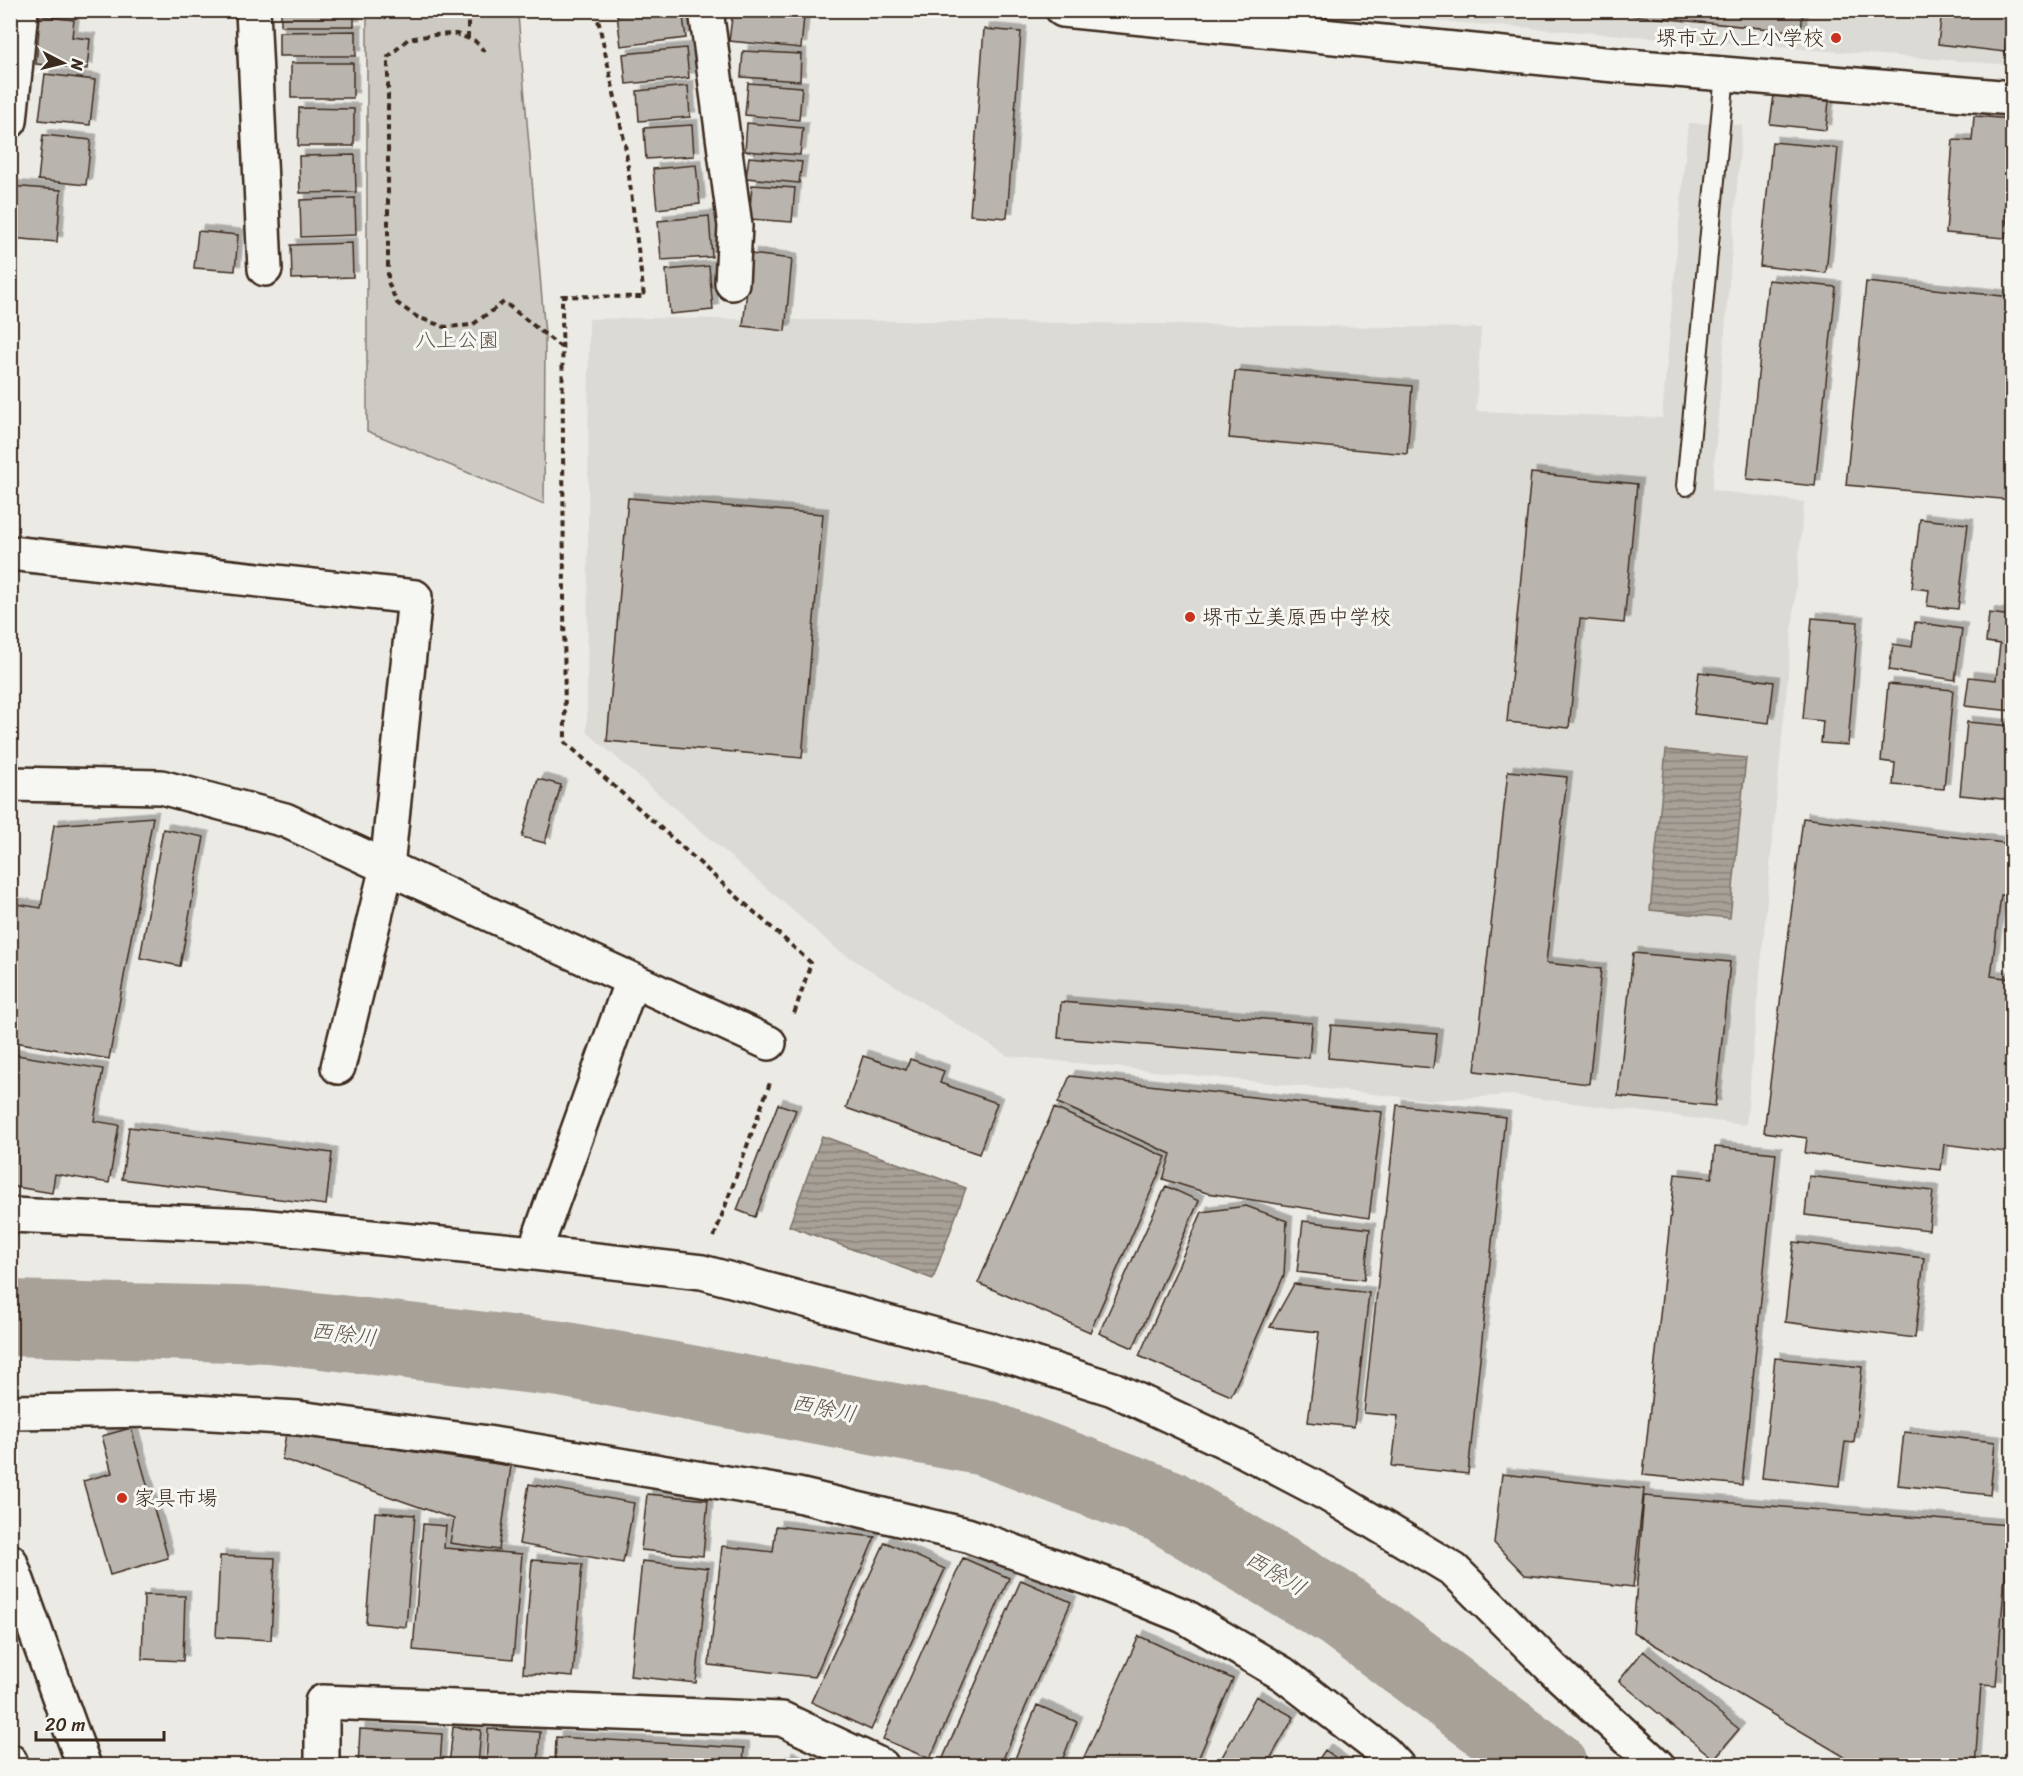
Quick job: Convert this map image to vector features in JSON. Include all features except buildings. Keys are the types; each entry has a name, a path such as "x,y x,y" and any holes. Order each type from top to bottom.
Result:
{"main road":[{"path":"10,121 21,10"},
{"path":"253,10 265,269"},
{"path":"706,10 735,226 732,283"},
{"path":"1063,10 1725,74 2013,98"},
{"path":"10,553 415,597 387,867 338,1067"},
{"path":"10,784 161,787 285,820 632,980 771,1057"},
{"path":"534,1253 632,980"},
{"path":"10,1215 249,1225 702,1272 987,1349 1113,1389 1235,1446 1328,1494 1454,1570 1552,1668 1658,1766"},
{"path":"10,1412 159,1410 298,1418 481,1442 798,1495 967,1535 1102,1583 1184,1616 1283,1674 1384,1752 1397,1766"},
{"path":"10,1561 84,1766"},
{"path":"322,1766 322,1702 782,1719 882,1766"},
{"path":"10,1761 12,1766"}],"lane":[{"path":"1686,486 1725,74"}],"path":[{"path":"468,10 468,39"},
{"path":"596,10 625,144 644,297 562,296 565,742 811,963 794,1015"},
{"path":"485,52 475,41 456,34 408,39 388,57 388,282 397,303 417,317 445,327 472,325 504,302 562,348"},
{"path":"702,1272 771,1057"}],"shaded area":[{"name":"堺市立八上小学校","path":"1307,11 2012,11 2012,65"},
{"name":"堺市立美原西中学校","path":"1688,123 1742,125 1712,490 1804,502 1746,1125 1511,1095 1432,1100 1008,1056 838,950 587,732 589,319 1481,328 1476,411 1662,418"},
{"path":"1666,750 1746,758 1730,918 1650,910"},
{"path":"822,1136 966,1188 933,1279 789,1226"}],"green space":[{"name":"八上公園","path":"367,13 518,15 545,335 544,504 367,431"}],"waterway":[{"name":"西除川","path":"10,1318 271,1325 561,1359 985,1438 1165,1506 1341,1611 1549,1766"}],"place":[{"name":"堺市立八上小学校","path":"1836,38"},
{"name":"堺市立美原西中学校","path":"1190,617"},
{"name":"家具市場","path":"122,1498"}]}
